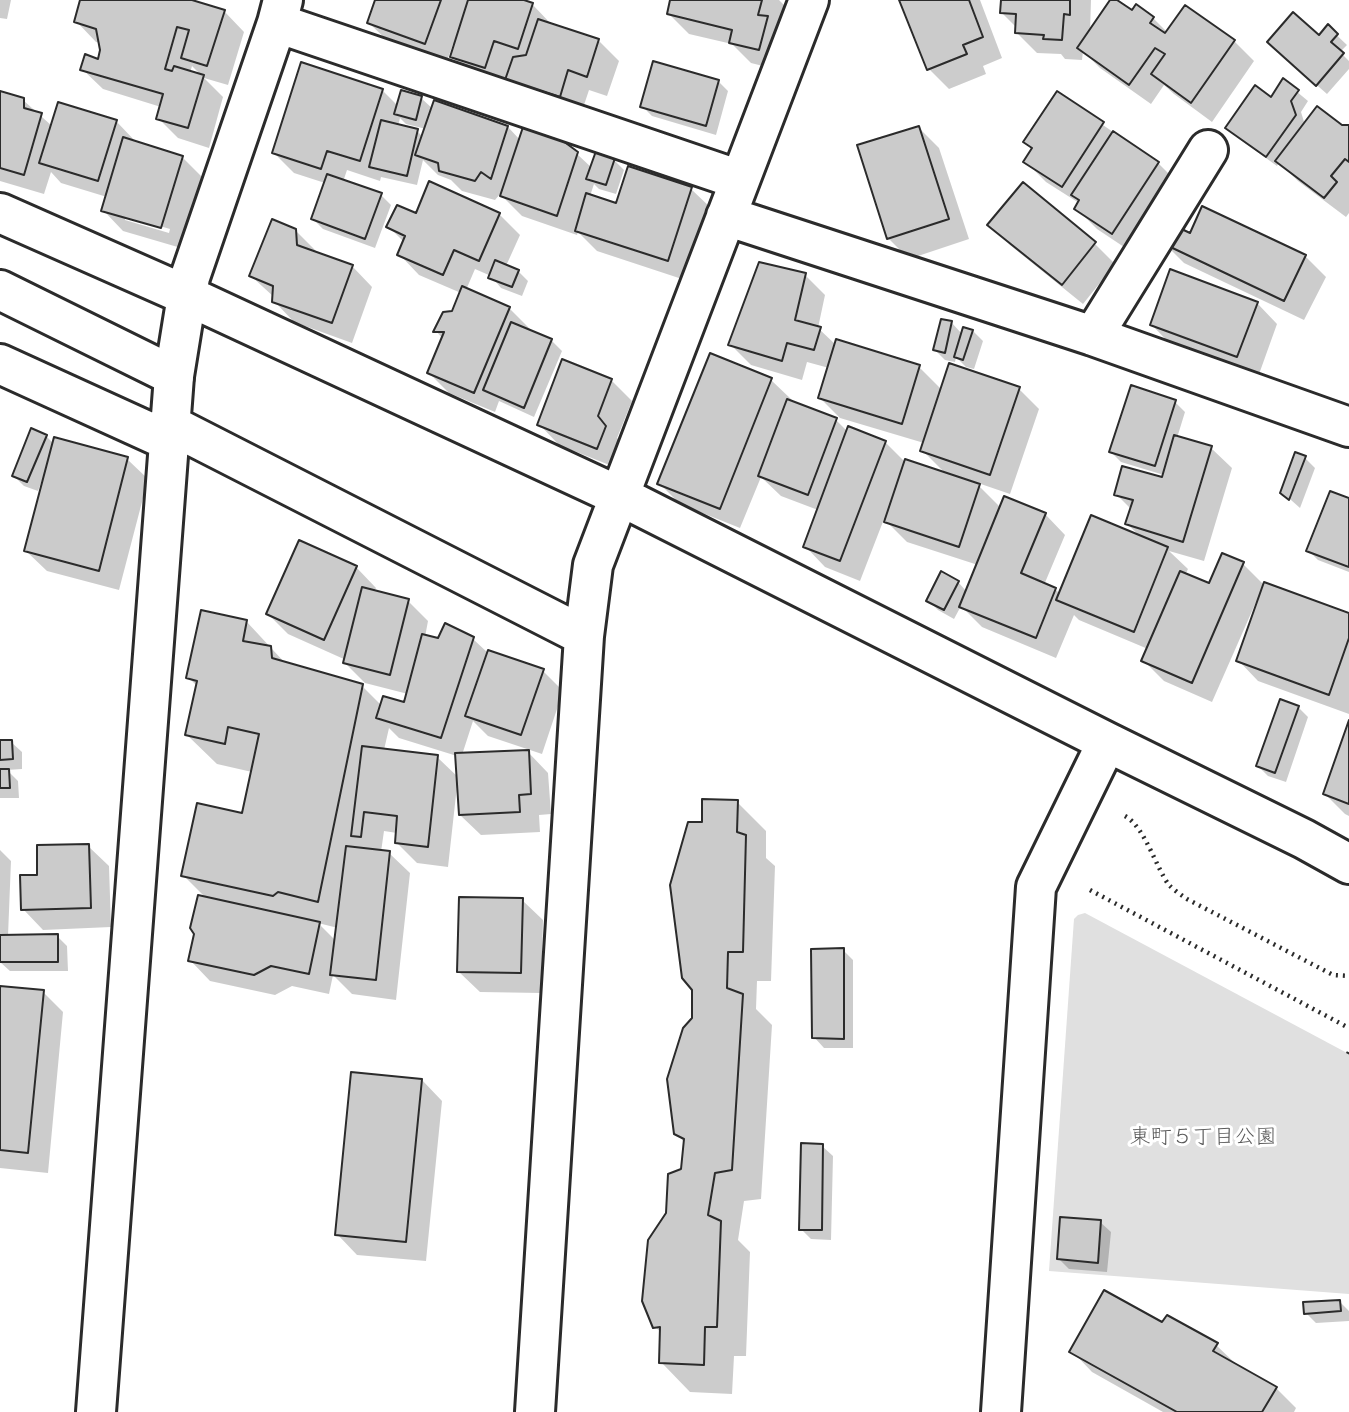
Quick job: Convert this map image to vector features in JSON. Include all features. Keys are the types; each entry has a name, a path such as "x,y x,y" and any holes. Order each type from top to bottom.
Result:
{"street":[{"path":"535,1412 584,636 593,565 809,0"},
{"path":"96,1412 170,433 159,368 188,296 190,277 280,11 740,180"},
{"path":"1093,336 1208,150"},
{"path":"0,213 188,296 618,496 1349,864"},
{"path":"726,216 1093,336 1349,427"},
{"path":"0,290 159,368"},
{"path":"0,364 170,433 584,636"},
{"path":"1001,1412 1037,887 1107,742"}],"path":[{"path":"1083,791 1131,819 1169,885 1186,899 1333,975 1349,976"},
{"path":"1046,866 1349,1028"}],"green space":[{"name":"東町５丁目公園","path":"1085,913 1349,1054 1349,1294 1049,1271 1074,919"}],"building":[{"path":"80,0 192,0 225,10 207,66 181,58 189,30 177,27 165,69 172,71 174,66 204,75 188,128 156,119 163,94 80,70 85,54 98,59 100,50 96,29 74,22"},
{"path":"375,0 441,0 425,44 367,23"},
{"path":"468,0 524,0 533,3 518,49 494,41 485,68 450,57"},
{"path":"670,0 762,0 758,15 768,16 759,50 729,43 732,30 667,14"},
{"path":"899,0 969,0 983,37 963,45 967,54 927,70"},
{"path":"1001,0 1070,0 1070,15 1064,14 1062,40 1043,39 1044,35 1015,33 1016,14 1000,13"},
{"path":"1110,0 1117,0 1132,10 1136,4 1154,17 1150,23 1165,33 1185,5 1235,40 1191,103 1151,74 1165,54 1155,48 1129,85 1077,48"},
{"path":"1293,12 1319,35 1328,24 1338,34 1331,42 1344,53 1316,86 1267,42"},
{"path":"538,19 599,39 587,77 568,70 560,97 505,80 513,57 526,55"},
{"path":"653,61 719,80 706,126 640,107"},
{"path":"301,62 383,89 360,161 327,151 321,169 272,153"},
{"path":"1283,78 1299,90 1291,101 1296,115 1266,157 1225,128 1255,85 1271,97"},
{"path":"401,90 422,96 416,120 394,114"},
{"path":"0,91 24,98 24,108 42,113 24,175 0,168"},
{"path":"1057,91 1104,122 1062,187 1023,162 1032,148 1023,142"},
{"path":"434,100 508,126 491,179 481,172 475,181 439,171 438,163 415,155"},
{"path":"58,102 117,120 98,181 39,163"},
{"path":"1317,106 1342,125 1349,125 1349,162 1345,159 1331,176 1337,182 1324,198 1275,161"},
{"path":"381,120 418,129 407,176 369,167"},
{"path":"524,124 555,135 578,152 557,216 500,196"},
{"path":"919,126 949,219 887,239 857,145"},
{"path":"1113,131 1159,162 1112,234 1074,209 1079,200 1071,195"},
{"path":"123,137 183,156 161,228 101,211"},
{"path":"596,151 615,158 606,185 586,179"},
{"path":"628,166 692,187 668,261 575,231 586,193 616,203"},
{"path":"327,174 382,193 365,239 311,219"},
{"path":"429,181 500,213 479,261 454,250 443,275 397,255 405,236 386,227 397,205 416,213"},
{"path":"1023,182 1096,242 1062,285 987,225"},
{"path":"1202,206 1306,255 1284,301 1162,243 1171,224 1190,233"},
{"path":"272,219 296,229 297,245 353,265 332,323 272,302 273,286 249,276"},
{"path":"495,260 519,270 512,287 488,278"},
{"path":"759,262 806,273 795,320 821,327 814,350 787,343 782,361 728,345"},
{"path":"1170,269 1258,302 1237,357 1150,325"},
{"path":"462,286 510,307 474,393 427,373 444,332 433,332 443,312 452,311"},
{"path":"941,319 952,321 945,353 933,350"},
{"path":"511,322 552,339 524,408 483,390"},
{"path":"963,327 973,330 963,360 954,357"},
{"path":"836,339 920,365 902,424 818,398"},
{"path":"710,353 772,378 720,509 657,484"},
{"path":"562,359 612,379 598,416 606,426 597,449 537,425"},
{"path":"949,363 1020,387 990,475 920,451"},
{"path":"1131,385 1176,400 1155,466 1109,452"},
{"path":"787,399 837,418 808,495 758,476"},
{"path":"848,426 886,441 840,561 803,547"},
{"path":"31,428 47,435 27,482 12,476"},
{"path":"1174,435 1212,446 1183,542 1125,524 1133,500 1114,495 1122,466 1162,477"},
{"path":"54,437 128,457 99,571 24,551"},
{"path":"1295,452 1306,456 1289,500 1280,493"},
{"path":"905,459 980,484 959,547 884,522"},
{"path":"1330,491 1349,498 1349,567 1306,551"},
{"path":"1004,496 1046,513 1021,573 1056,588 1036,638 959,607"},
{"path":"1091,515 1168,547 1134,632 1056,600"},
{"path":"299,540 357,566 324,640 266,614"},
{"path":"1222,553 1244,562 1192,683 1141,661 1180,571 1209,583"},
{"path":"941,571 959,581 944,610 926,601"},
{"path":"1264,582 1349,613 1349,638 1329,695 1236,661"},
{"path":"362,587 409,599 390,675 343,663"},
{"path":"201,610 247,620 243,641 271,646 272,658 363,684 318,902 278,892 273,896 181,876 197,803 242,813 259,734 228,727 225,744 185,735 197,681 186,678"},
{"path":"445,623 474,637 441,738 376,718 383,696 404,702 422,634 438,638"},
{"path":"488,650 544,669 521,735 465,716"},
{"path":"1280,699 1299,706 1275,773 1256,766"},
{"path":"1349,720 1349,804 1323,794"},
{"path":"0,740 12,740 13,759 0,760"},
{"path":"362,746 438,755 428,847 395,843 397,816 364,812 361,837 351,836"},
{"path":"529,750 531,794 519,795 520,812 459,815 455,753"},
{"path":"0,769 9,769 10,788 0,788"},
{"path":"702,799 738,800 737,832 746,835 743,952 728,952 727,988 743,994 732,1170 715,1173 708,1215 721,1221 717,1327 705,1327 704,1365 659,1363 660,1327 653,1328 642,1301 648,1240 666,1213 668,1174 681,1169 684,1139 674,1134 667,1079 683,1028 692,1018 692,990 682,978 670,885 688,822 702,822"},
{"path":"89,844 91,908 21,910 20,875 37,875 37,845"},
{"path":"346,846 390,851 376,980 330,975"},
{"path":"198,895 320,922 309,974 271,966 254,975 188,961 194,934 190,928"},
{"path":"459,897 523,898 521,973 457,972"},
{"path":"58,934 58,962 0,962 0,935"},
{"path":"844,948 844,1039 812,1038 811,949"},
{"path":"0,986 44,990 28,1153 0,1150"},
{"path":"351,1072 422,1079 406,1242 335,1235"},
{"path":"801,1143 823,1144 822,1230 799,1230"},
{"path":"1060,1217 1101,1220 1098,1263 1057,1259"},
{"path":"1104,1290 1162,1322 1167,1315 1218,1343 1213,1351 1277,1387 1262,1412 1177,1412 1069,1352"},
{"path":"1340,1300 1341,1311 1304,1314 1303,1302"}]}
